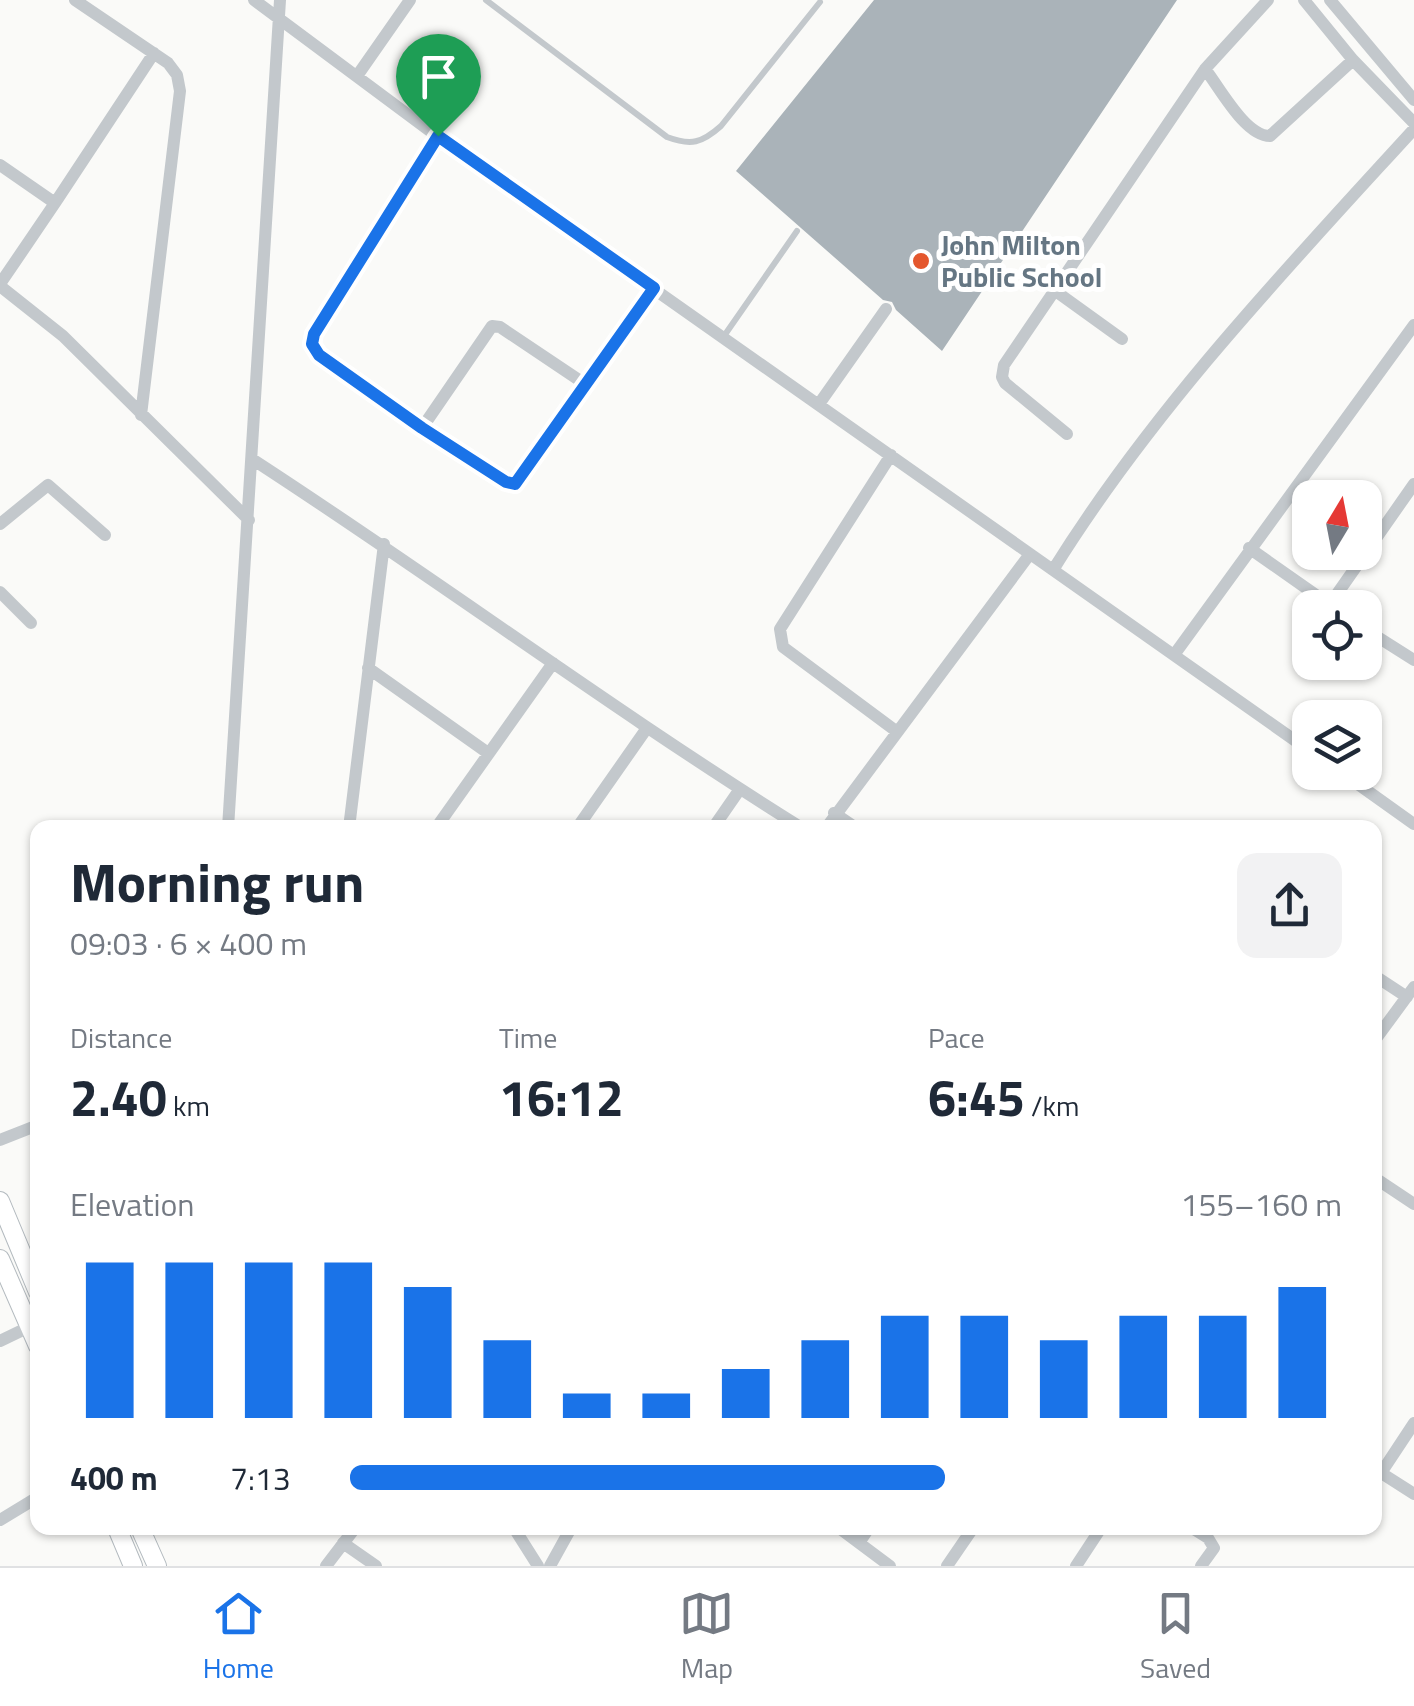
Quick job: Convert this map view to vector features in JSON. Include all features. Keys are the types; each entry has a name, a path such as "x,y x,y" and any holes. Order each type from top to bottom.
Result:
{"main road":[{"path":"0,1201 30,1273"},
{"path":"0,1259 29,1327"},
{"path":"120,1535 134,1566"},
{"path":"143,1535 157,1566"}],"street":[{"path":"75,0 168,63 177,75 180,91 141,415"},
{"path":"254,0 438,136 1292,737"},
{"path":"229,820 280,0"},
{"path":"358,76 410,0"},
{"path":"1066,434 1002,377 1004,365 1205,69 1268,0"},
{"path":"1053,570 1133,456 1217,350 1414,126 1304,0"},
{"path":"1330,0 1414,100"},
{"path":"154,53 0,285 63,336 250,521"},
{"path":"1205,69 1249,128 1270,136 1353,60"},
{"path":"438,136 314,334 312,344 319,355 422,428 515,484 654,288"},
{"path":"0,165 55,203"},
{"path":"1054,290 1122,340"},
{"path":"819,404 886,308"},
{"path":"1174,655 1414,325"},
{"path":"422,428 492,326 500,327 585,384"},
{"path":"891,455 779,636 782,647 896,730"},
{"path":"252,459 384,544 647,728 789,820"},
{"path":"1343,590 1414,484"},
{"path":"0,524 48,485 105,535"},
{"path":"351,820 384,544"},
{"path":"1249,548 1309,590"},
{"path":"830,820 1030,554"},
{"path":"0,592 31,624"},
{"path":"1382,640 1414,660"},
{"path":"445,820 553,663"},
{"path":"368,668 488,753"},
{"path":"584,820 647,728"},
{"path":"719,820 740,790"},
{"path":"1366,790 1414,824"},
{"path":"834,813 844,820"},
{"path":"1382,979 1410,992 1382,1030"},
{"path":"0,1140 30,1128"},
{"path":"1382,1183 1414,1204"},
{"path":"0,1340 29,1327"},
{"path":"1382,1466 1414,1422"},
{"path":"1382,1474 1414,1494"},
{"path":"0,1520 30,1502"},
{"path":"326,1566 349,1535"},
{"path":"518,1535 538,1566"},
{"path":"550,1566 567,1535"},
{"path":"848,1535 890,1566"},
{"path":"859,1543 864,1535"},
{"path":"947,1566 968,1535"},
{"path":"1076,1566 1096,1535"},
{"path":"1201,1566 1214,1548 1203,1535"},
{"path":"343,1544 376,1566"}],"lane":[{"path":"486,0 667,137 687,144 705,140 721,126 820,2"},
{"path":"724,336 796,231"}],"building":[{"name":"John Milton Public School","path":"874,0 1177,0 942,351 892,302 883,300 736,171"}],"place":[{"name":"John Milton Public School","path":"921,261"}],"route":[{"path":"438,136 654,288 515,484 422,428 319,355 312,344 314,334 438,136"}]}
